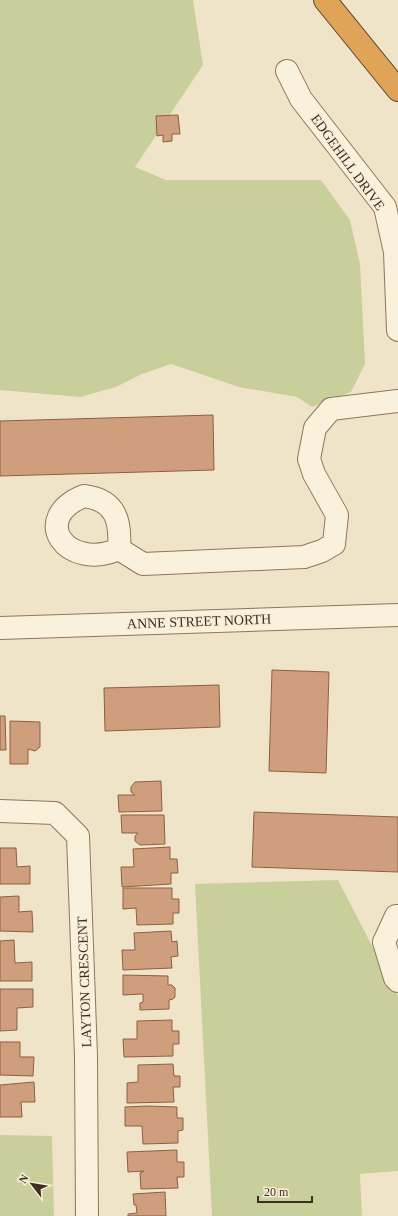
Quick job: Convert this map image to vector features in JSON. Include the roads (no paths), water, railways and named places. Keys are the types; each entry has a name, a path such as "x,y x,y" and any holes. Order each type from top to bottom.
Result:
{"highway":[{"path":"325,0 398,90"}],"street":[{"name":"EDGEHILL DRIVE","path":"287,71 301,98 385,207 395,252 398,330"},
{"path":"119,549 143,564 304,557 322,551 334,544 337,515 314,474 309,459 315,428 331,409 398,401"},
{"name":"ANNE STREET NORTH","path":"0,628 398,615"},
{"name":"LAYTON CRESCENT","path":"0,812 55,813 78,836 86,1056 87,1216"},
{"path":"398,916 396,916 384,942 395,978 398,981"}]}
